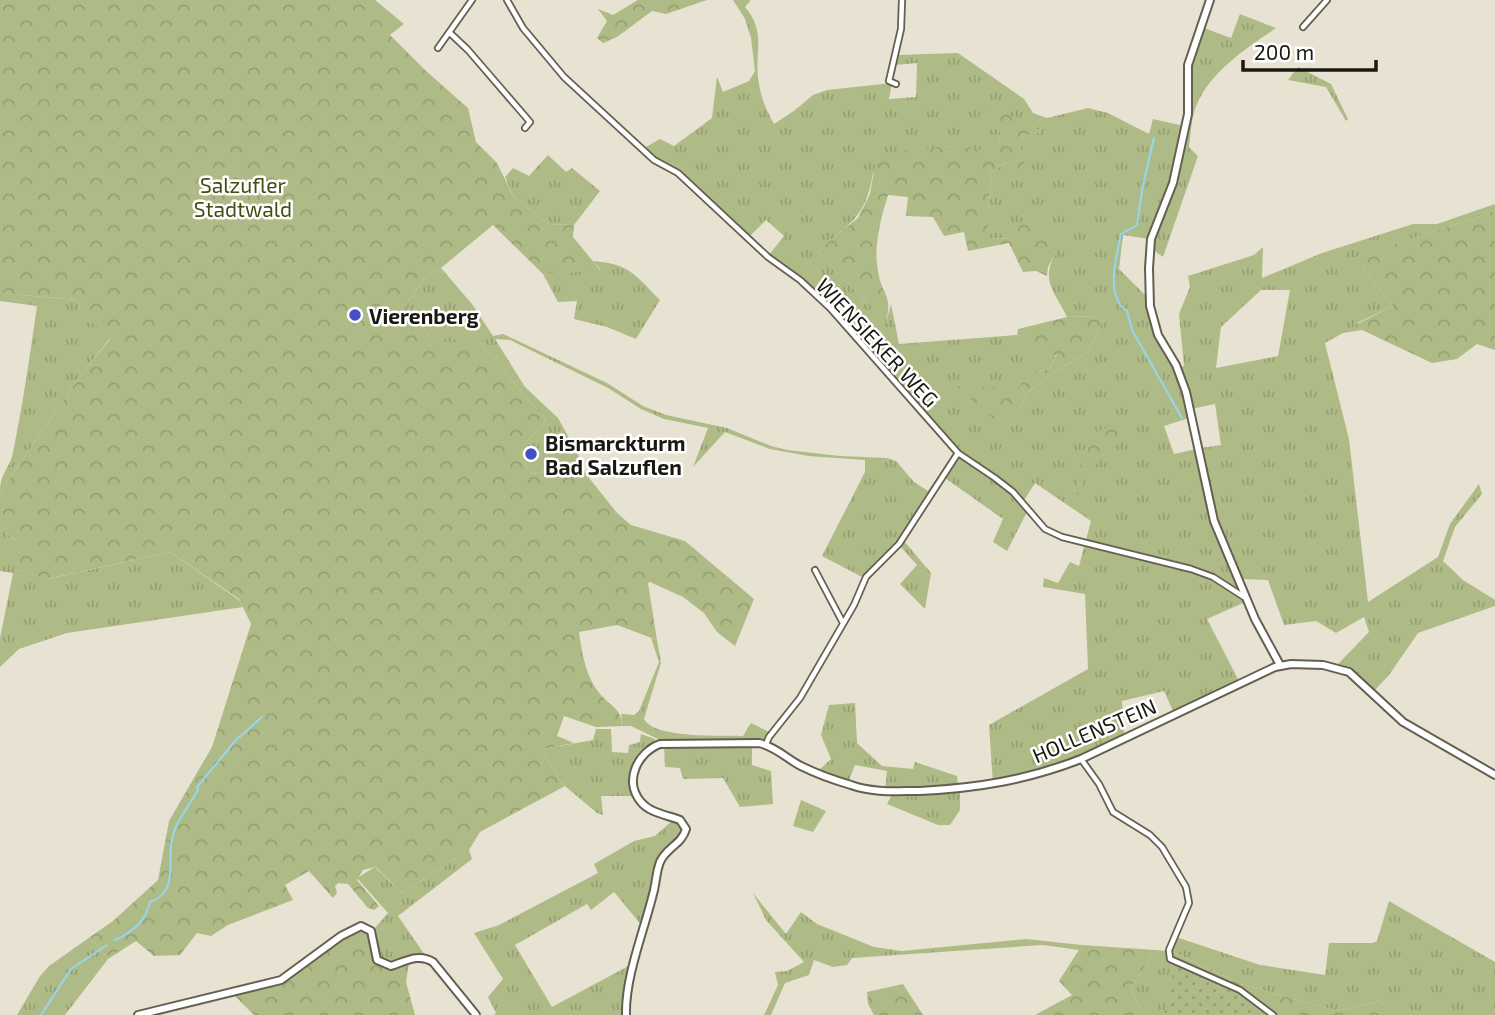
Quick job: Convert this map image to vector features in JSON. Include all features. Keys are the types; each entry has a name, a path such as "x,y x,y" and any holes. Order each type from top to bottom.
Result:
{"main road":[{"path":"1210,0 1188,65 1188,114 1173,183 1151,239 1149,297 1150,313 1158,335 1176,365 1186,392 1214,521 1245,598 1264,639 1280,665 1322,665 1349,672 1403,722 1495,775"},
{"name":"HOLLENSTEIN","path":"766,744 806,769 871,790 992,786 1058,769 1082,759 1280,665"},
{"path":"626,1015 628,990 659,864 664,854 681,839 686,829 680,820 652,811 641,803 635,789 635,766 643,753 651,747 667,743 766,744"},
{"path":"138,1015 281,980 341,936 361,926 371,931 377,960 391,966 426,957 476,1015"}],"street":[{"path":"438,48 472,0"},
{"name":"WIENSIEKER WEG","path":"507,0 523,28 564,77 647,153 678,173 765,254 800,280 830,308 958,453 1013,492 1045,529 1055,535 1213,576 1245,598"},
{"path":"896,85 889,81 901,29 902,0"},
{"path":"1303,27 1327,0"},
{"path":"450,33 530,122 525,128"},
{"path":"766,744 800,698 843,624 866,577 899,544 958,453"},
{"path":"815,570 843,624"},
{"path":"1082,759 1113,812 1150,835 1162,847 1186,887 1189,903 1169,950 1170,959 1240,990 1273,1015"}],"green space":[{"name":"Salzufler Stadtwald","path":"0,0 375,0 404,24 390,35 468,108 476,142 497,163 513,196 548,224 574,225 573,237 601,271 543,274 493,225 441,268 425,277 406,305 434,342 479,342 546,420 522,447 521,460 533,474 580,462 586,474 617,513 631,525 685,541 754,599 735,646 717,632 704,613 683,597 650,582 648,583 657,640 617,625 579,632 588,673 601,695 618,711 623,726 596,727 564,716 557,736 574,743 544,749 543,754 565,786 480,832 469,850 402,893 376,867 363,870 357,880 379,906 374,910 368,908 348,884 338,883 335,886 337,893 333,898 309,871 285,885 293,900 228,925 211,936 197,933 180,955 154,956 136,941 108,959 90,937 113,921 158,880 169,821 212,747 251,624 239,599 170,552 47,579 18,570 18,542 0,529 0,492 84,371 110,339 80,310 78,300 0,293"},
{"path":"638,0 707,0 666,14 652,11 617,37 603,43 597,38 607,21 598,9 613,15"},
{"path":"733,0 751,0 745,7 758,33 759,84 763,101 774,124 813,95 827,90 892,83 889,99 916,97 917,63 896,65 897,55 958,53 1024,99 1033,113 1047,118 1088,108 1108,113 1149,134 1153,119 1184,126 1170,179 1151,226 1149,239 1123,235 1119,269 1147,297 1157,336 1180,377 1189,418 1164,426 1174,454 1196,449 1212,520 1243,603 1207,619 1239,681 1173,711 1164,691 1122,701 1124,736 1060,764 993,783 989,725 1088,669 1085,594 1043,587 1044,578 1058,583 1070,562 1079,566 1091,521 1035,483 1023,502 996,476 959,452 801,279 769,255 784,236 766,220 750,236 679,172 644,148 660,139 674,146 712,118 717,77 723,92 749,81 755,71 751,38 745,19","holes":["1025,121 1041,132 1019,138 1006,163 992,172 988,239 1012,238 1056,252 1051,262 1049,278 1067,317 1104,316 1089,352 1049,375 1026,394 1017,416 1026,374 1049,369 1057,353 1017,335 899,344 891,304 886,323 817,251 847,226 861,210 873,173 946,146 996,152 1001,133"]},
{"path":"1240,14 1276,28 1221,70 1197,104 1192,119 1189,147 1198,156 1163,257 1152,249 1178,173 1185,142 1190,65 1204,28 1231,38"},
{"path":"1298,67 1331,84 1348,119 1346,121 1326,87 1288,80"},
{"path":"985,105 1025,121 1041,132 1019,138 1026,172 1006,163 992,172 988,239 1012,238 1015,229 1026,219 1044,226 1050,233 1056,252 1048,267 1047,276 1036,271 1023,272 1009,243 968,251 964,232 944,236 933,217 906,216 908,197 888,195 876,252 880,279 888,300 886,323 817,251 858,218 870,194 877,154 946,146 996,151 1001,133 978,118"},
{"path":"548,155 566,172 572,168 600,191 574,225 548,224 513,196 505,177 513,168 529,176"},
{"path":"1495,204 1495,211 1349,260 1362,268 1393,306 1357,323 1362,330 1343,333 1325,343 1349,439 1368,602 1438,557 1450,524 1479,484 1482,494 1455,527 1443,561 1463,580 1495,600 1495,606 1418,633 1389,675 1374,691 1350,670 1338,664 1369,632 1364,617 1336,633 1316,621 1284,625 1268,580 1239,579 1216,519 1200,448 1221,445 1215,404 1191,409 1179,367 1184,366 1179,314 1190,287 1188,276 1254,255 1263,247 1262,278 1322,253 1413,224 1437,224","holes":["1261,290 1290,290 1278,356 1216,368 1221,327"]},
{"path":"1495,211 1495,350 1477,344 1457,359 1432,363 1362,330 1357,324 1393,306 1362,268 1350,268 1348,260"},
{"path":"593,261 616,265 631,272 660,300 636,339 607,327 574,319 577,301 558,302 543,274 601,270"},
{"path":"441,268 472,304 493,336 503,334 607,383 643,406 666,415 727,428 787,450 887,458 896,461 914,482 928,491 954,452 994,478 1027,512 1007,551 993,542 1003,519 945,478 904,541 931,573 925,609 900,584 917,565 900,546 864,578 822,556 865,472 865,460 808,456 770,449 725,432 693,467 708,428 664,419 510,340 495,339 525,387 558,418 578,454 580,462 533,474 521,460 522,447 546,420 479,342 434,342 406,305 425,277"},
{"path":"0,293 78,300 80,310 110,338 0,492 13,452 37,306 0,301"},
{"path":"1104,316 1089,352 1049,375 1026,394 1017,416 1001,425 956,386 1019,388 1025,374 1049,369 1057,354 1038,357 1031,340 1017,335 1018,329 1067,317"},
{"path":"1110,427 1128,435 1089,470 1076,499 1080,467 1095,432"},
{"path":"0,529 18,542 18,570 48,579 170,552 239,600 243,607 67,633 19,649 0,667 0,638 13,573 0,571"},
{"path":"651,638 657,640 661,663 644,719 651,725 661,730 689,735 743,736 751,723 771,733 764,741 660,740 631,726 623,726 621,714 634,715 639,711 659,662"},
{"path":"855,703 857,743 882,766 913,769 915,762 957,776 958,787 885,789 887,771 855,765 848,783 818,771 831,759 821,735 829,705"},
{"path":"596,729 611,729 612,752 628,753 629,745 640,742 641,734 655,739 655,743 642,753 635,765 632,779 634,796 601,796 603,815 565,786 543,754 544,749 593,740"},
{"path":"752,744 752,765 771,771 773,804 740,807 723,778 683,779 680,768 665,767 664,746"},
{"path":"960,792 960,810 950,825 938,825 887,804 893,793"},
{"path":"801,800 826,811 813,832 793,826"},
{"path":"674,819 683,826 683,833 663,853 643,927 614,892 591,910 587,904 515,945 552,1007 632,964 624,1015 494,1015 496,1013 488,997 503,979 474,933 499,925 598,873 594,864 634,841 655,836"},
{"path":"469,850 472,859 398,916 425,955 388,964 382,962 378,957 373,930 388,913 357,878 375,867 402,893"},
{"path":"753,893 786,934 801,912 817,924 874,947 902,951 1026,939 1082,945 1079,950 1043,945 852,958 847,965 833,967 814,960 809,975 785,983 771,1015 764,1015 778,985 775,972 787,971 804,962 766,920"},
{"path":"1389,901 1495,962 1495,1015 1395,1015 1380,1001 1337,1011 1241,984 1171,951 1176,937 1260,965 1325,975 1329,943 1377,941"},
{"path":"354,929 366,929 371,937 377,963 393,966 409,962 406,982 415,1015 254,1015 234,995 282,981"},
{"path":"90,937 108,959 65,1015 17,1015 49,966"},
{"path":"1082,945 1155,950 1130,989 1141,1008 1141,1015 1035,1015 1072,995 1059,981"},
{"path":"1155,950 1167,951 1170,962 1268,1015 1141,1015 1141,1008 1130,989"},
{"path":"1171,951 1241,984 1337,1011 1380,1001 1395,1015 1276,1015 1242,989 1172,957"},
{"path":"1167,959 1241,990 1267,1015 1164,1015 1173,978"},
{"path":"903,984 923,1015 874,1015 868,1004 867,992"}],"waterway":[{"path":"1154,138 1137,225 1121,234 1114,286 1120,304 1127,311 1132,330 1182,418"},
{"path":"115,940 137,926 150,902 165,891 170,875 174,833 198,790 197,787 236,740 262,717"},
{"path":"41,1015 71,969 107,945"}],"place":[{"name":"Vierenberg","path":"355,315"},
{"name":"Bismarckturm Bad Salzuflen","path":"531,454"}]}
